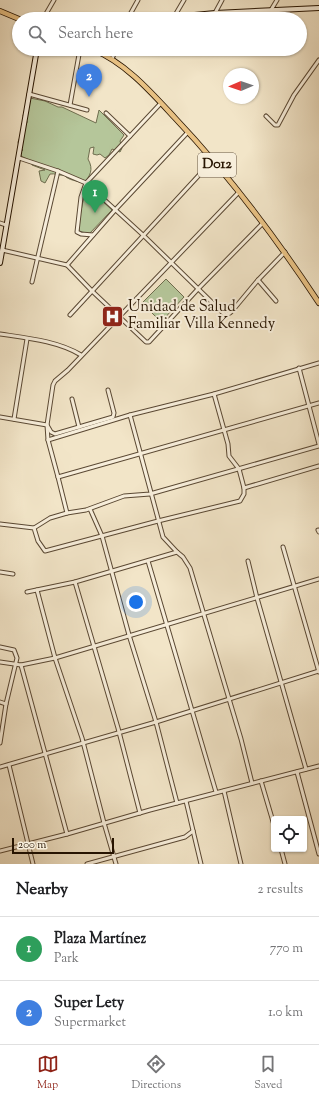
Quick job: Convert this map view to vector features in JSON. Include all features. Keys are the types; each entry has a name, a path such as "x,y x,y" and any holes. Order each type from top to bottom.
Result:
{"main road":[{"path":"0,11 12,16"},
{"name":"D012","path":"108,56 129,72 161,103 213,160 285,252 319,303"}],"street":[{"path":"47,12 54,0"},
{"path":"132,12 138,0"},
{"path":"177,12 184,0"},
{"path":"216,12 222,0"},
{"path":"271,10 277,0"},
{"path":"234,12 318,8"},
{"path":"0,263 36,56"},
{"path":"70,105 79,56"},
{"path":"266,116 278,125 294,95 319,60"},
{"path":"29,94 87,110"},
{"path":"93,235 81,234 77,232 81,197 86,184 161,103"},
{"path":"106,113 130,136"},
{"path":"67,265 116,209 188,132"},
{"path":"19,158 58,171 86,184 116,209 225,315 233,310 258,280 285,252"},
{"path":"70,315 213,160"},
{"path":"32,282 58,171"},
{"path":"67,513 48,440 47,425 53,385 55,381 68,370 239,192"},
{"path":"0,223 6,225"},
{"path":"2,250 67,265 146,342 149,342 198,288 263,223"},
{"path":"258,280 276,300"},
{"path":"217,306 230,308 233,310"},
{"path":"0,334 59,345 81,355"},
{"path":"14,419 27,339"},
{"path":"48,440 130,415 214,394 319,363"},
{"path":"0,524 34,528 50,518 90,509 124,496 150,494 319,445 299,368"},
{"path":"0,417 47,425 55,434 114,417 114,410 108,390"},
{"path":"34,528 38,541 45,551 240,501 244,494 244,488 239,469 229,456 228,444 214,394"},
{"path":"72,399 79,427"},
{"path":"58,477 319,403"},
{"path":"130,415 162,537 183,557 190,568 252,783"},
{"path":"244,488 319,466"},
{"path":"90,509 102,536 178,803"},
{"path":"0,767 193,711 319,672 283,547"},
{"path":"28,592 75,582 177,552"},
{"path":"148,561 216,792"},
{"path":"248,562 306,769"},
{"path":"0,572 13,574"},
{"path":"0,662 21,665 55,658 319,579"},
{"path":"75,582 120,732 140,813"},
{"path":"37,590 55,658 83,743 116,864"},
{"path":"0,647 14,650 17,658 6,704 0,743"},
{"path":"21,665 67,834"},
{"path":"0,702 6,704"},
{"path":"9,765 33,864"},
{"path":"0,851 67,834 216,792 319,766"},
{"path":"297,772 319,854"},
{"path":"262,781 272,816"},
{"path":"224,791 242,864"},
{"path":"186,801 201,864"},
{"path":"87,864 185,837 193,831"},
{"path":"185,837 195,839"},
{"path":"281,852 284,864"}],"green space":[{"path":"30,98 62,107 96,123 99,110 124,135 120,141 122,148 120,152 112,149 109,155 105,158 100,154 93,154 94,147 90,148 88,159 91,169 84,184 64,175 54,174 50,174 45,183 41,181 39,171 45,170 32,165 31,161 21,156 20,153 23,150 19,146 18,142 22,132 25,131 22,123 27,123 27,121 23,116 27,100"},
{"path":"86,186 112,210 89,234 79,231 80,216"},
{"path":"166,279 184,297 161,322 142,303"}],"place":[{"name":"Super Lety","path":"89,97"},
{"name":"Plaza Martínez","path":"95,213"},
{"name":"Unidad de Salud Familiar Villa Kennedy","path":"113,316"}]}
